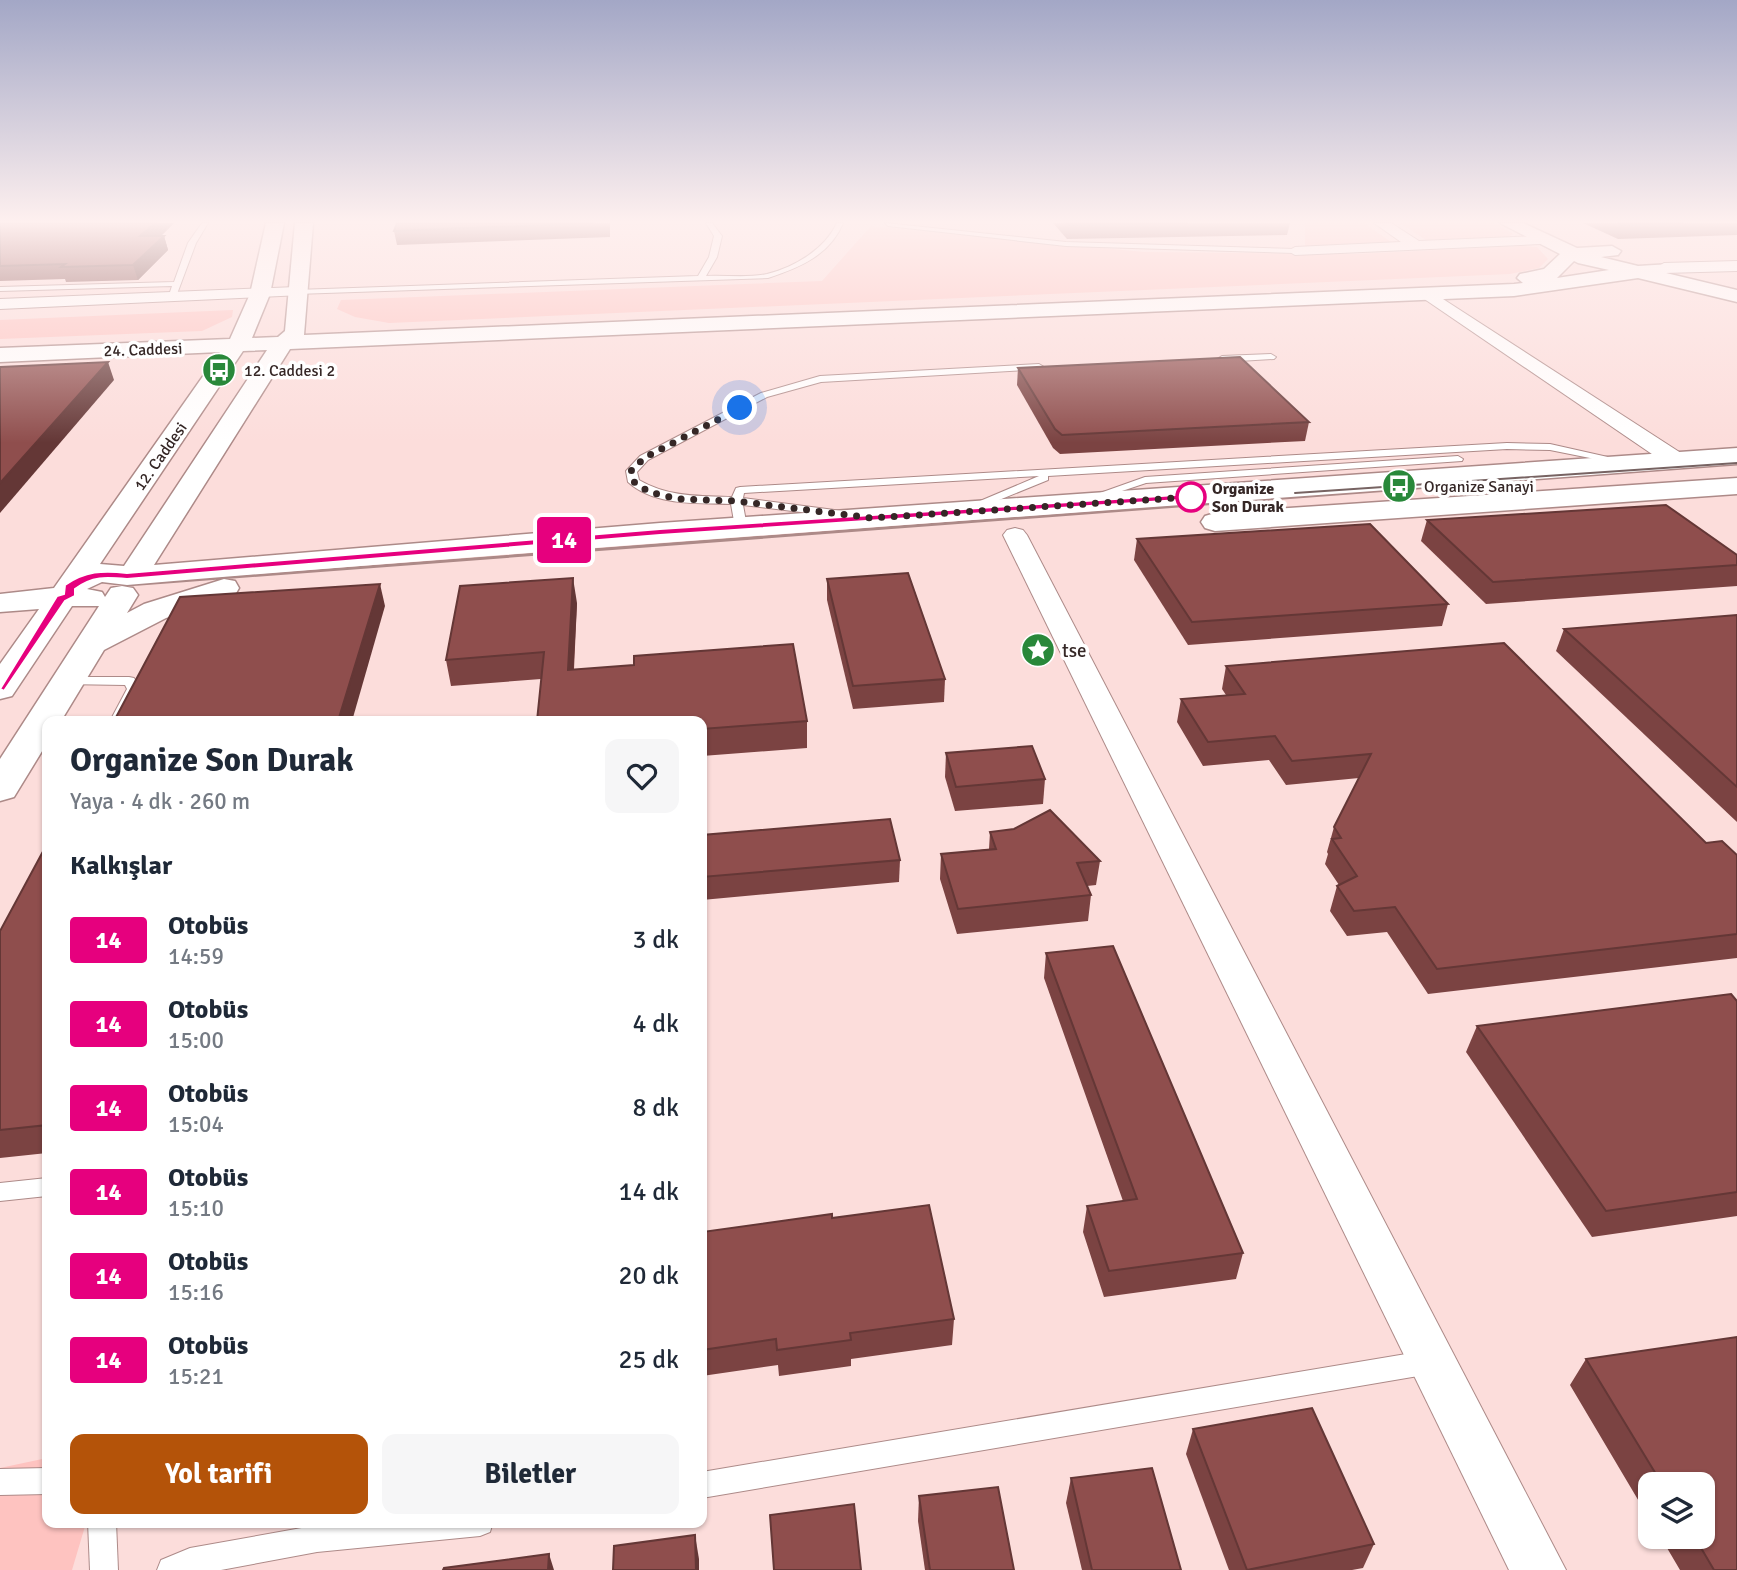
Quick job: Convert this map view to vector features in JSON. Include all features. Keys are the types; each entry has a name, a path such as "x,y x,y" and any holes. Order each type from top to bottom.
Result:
{"street":[{"path":"0,304 104,296"},
{"name":"12. Caddesi","path":"0,689 240,340 259,296"},
{"path":"46,716 125,584 289,338 295,296"},
{"name":"24. Caddesi","path":"289,338 1160,296"},
{"name":"24. Caddesi","path":"0,346 240,340 1343,296"},
{"path":"1431,296 1676,460"},
{"name":"24. Caddesi","path":"0,355 240,340"},
{"path":"0,581 72,587 94,599 125,584 738,514 872,518 1737,456"},
{"path":"125,584 224,588 1733,489"},
{"path":"1015,535 1538,1570"},
{"path":"0,603 72,587"},
{"path":"90,646 155,611 224,588"},
{"path":"0,789 42,722"}],"lane":[{"path":"1215,359 1271,357"},
{"path":"1048,367 853,376 789,387 764,395 644,458 631,471 634,482 649,492 738,514 740,490 1062,471 1507,446 1550,447 1632,463"},
{"path":"949,513 990,502 1023,485 1062,471"},
{"path":"68,681 129,681 134,689 120,716"},
{"path":"0,1192 42,1188"},
{"path":"707,1484 1433,1362"},
{"path":"0,1482 42,1480"},
{"path":"102,1528 104,1570"},
{"path":"171,1570 190,1562 317,1538 419,1528"}],"shaded area":[{"path":"436,296 1001,296 389,323 355,317 337,309 341,300"},
{"path":"233,310 232,317 202,331 0,339 0,320"},
{"path":"42,1459 42,1528 85,1528 72,1570 0,1570 0,1468"}],"building":[{"path":"1240,357 1309,422 1062,435 1055,429 1018,368"},
{"path":"108,362 0,483 0,367"},
{"path":"1666,505 1737,555 1737,565 1493,582 1427,520"},
{"path":"1370,524 1448,604 1192,622 1137,539"},
{"path":"908,573 945,679 853,686 827,579"},
{"path":"573,578 568,670 634,665 634,656 793,644 807,721 707,729 707,716 538,716 544,652 446,660 460,586"},
{"path":"380,584 340,716 117,716 180,597"},
{"path":"1737,615 1737,787 1564,629"},
{"path":"1504,643 1706,843 1722,841 1737,855 1737,934 1437,969 1395,907 1354,911 1337,886 1357,876 1332,839 1341,838 1334,827 1371,754 1292,761 1275,736 1208,742 1181,699 1245,694 1226,666"},
{"path":"1032,746 1045,779 956,787 946,753"},
{"path":"1050,810 1100,861 1077,863 1091,895 958,909 941,854 996,849 990,832 1014,829"},
{"path":"890,819 900,860 707,877 707,835"},
{"path":"42,853 42,1126 0,1130 0,931"},
{"path":"1113,946 1243,1253 1109,1271 1087,1206 1137,1199 1046,953"},
{"path":"1731,994 1737,1001 1737,1192 1606,1211 1477,1026"},
{"path":"929,1205 954,1319 850,1333 851,1340 777,1350 776,1339 707,1349 707,1231 832,1214 832,1218"},
{"path":"1737,1337 1737,1570 1714,1570 1702,1549 1715,1549 1715,1472 1655,1472 1586,1359"},
{"path":"1312,1408 1374,1544 1247,1570 1193,1429"},
{"path":"1152,1468 1181,1570 1092,1570 1071,1478"},
{"path":"998,1487 1014,1570 930,1570 919,1496"},
{"path":"854,1504 861,1570 774,1570 770,1515"},
{"path":"695,1535 696,1570 613,1570 614,1546"},
{"path":"549,1554 548,1570 443,1570 444,1568"}],"tram line":[{"path":"1295,493 1737,463"}],"bus line":[{"name":"14","path":"0,689 61,599 70,596 67,592 69,588 82,579 103,573 121,573 127,576 134,573 660,532 1191,497"}],"place":[{"name":"12. Caddesi 2","path":"219,370"},
{"name":"Organize Sanayi","path":"1399,486"},
{"name":"Organize Son Durak","path":"1191,497"},
{"name":"tse","path":"1038,650"}],"route":[{"path":"740,408 644,458 631,471 634,482 649,492 678,499 736,501 872,518 1191,497"}]}
